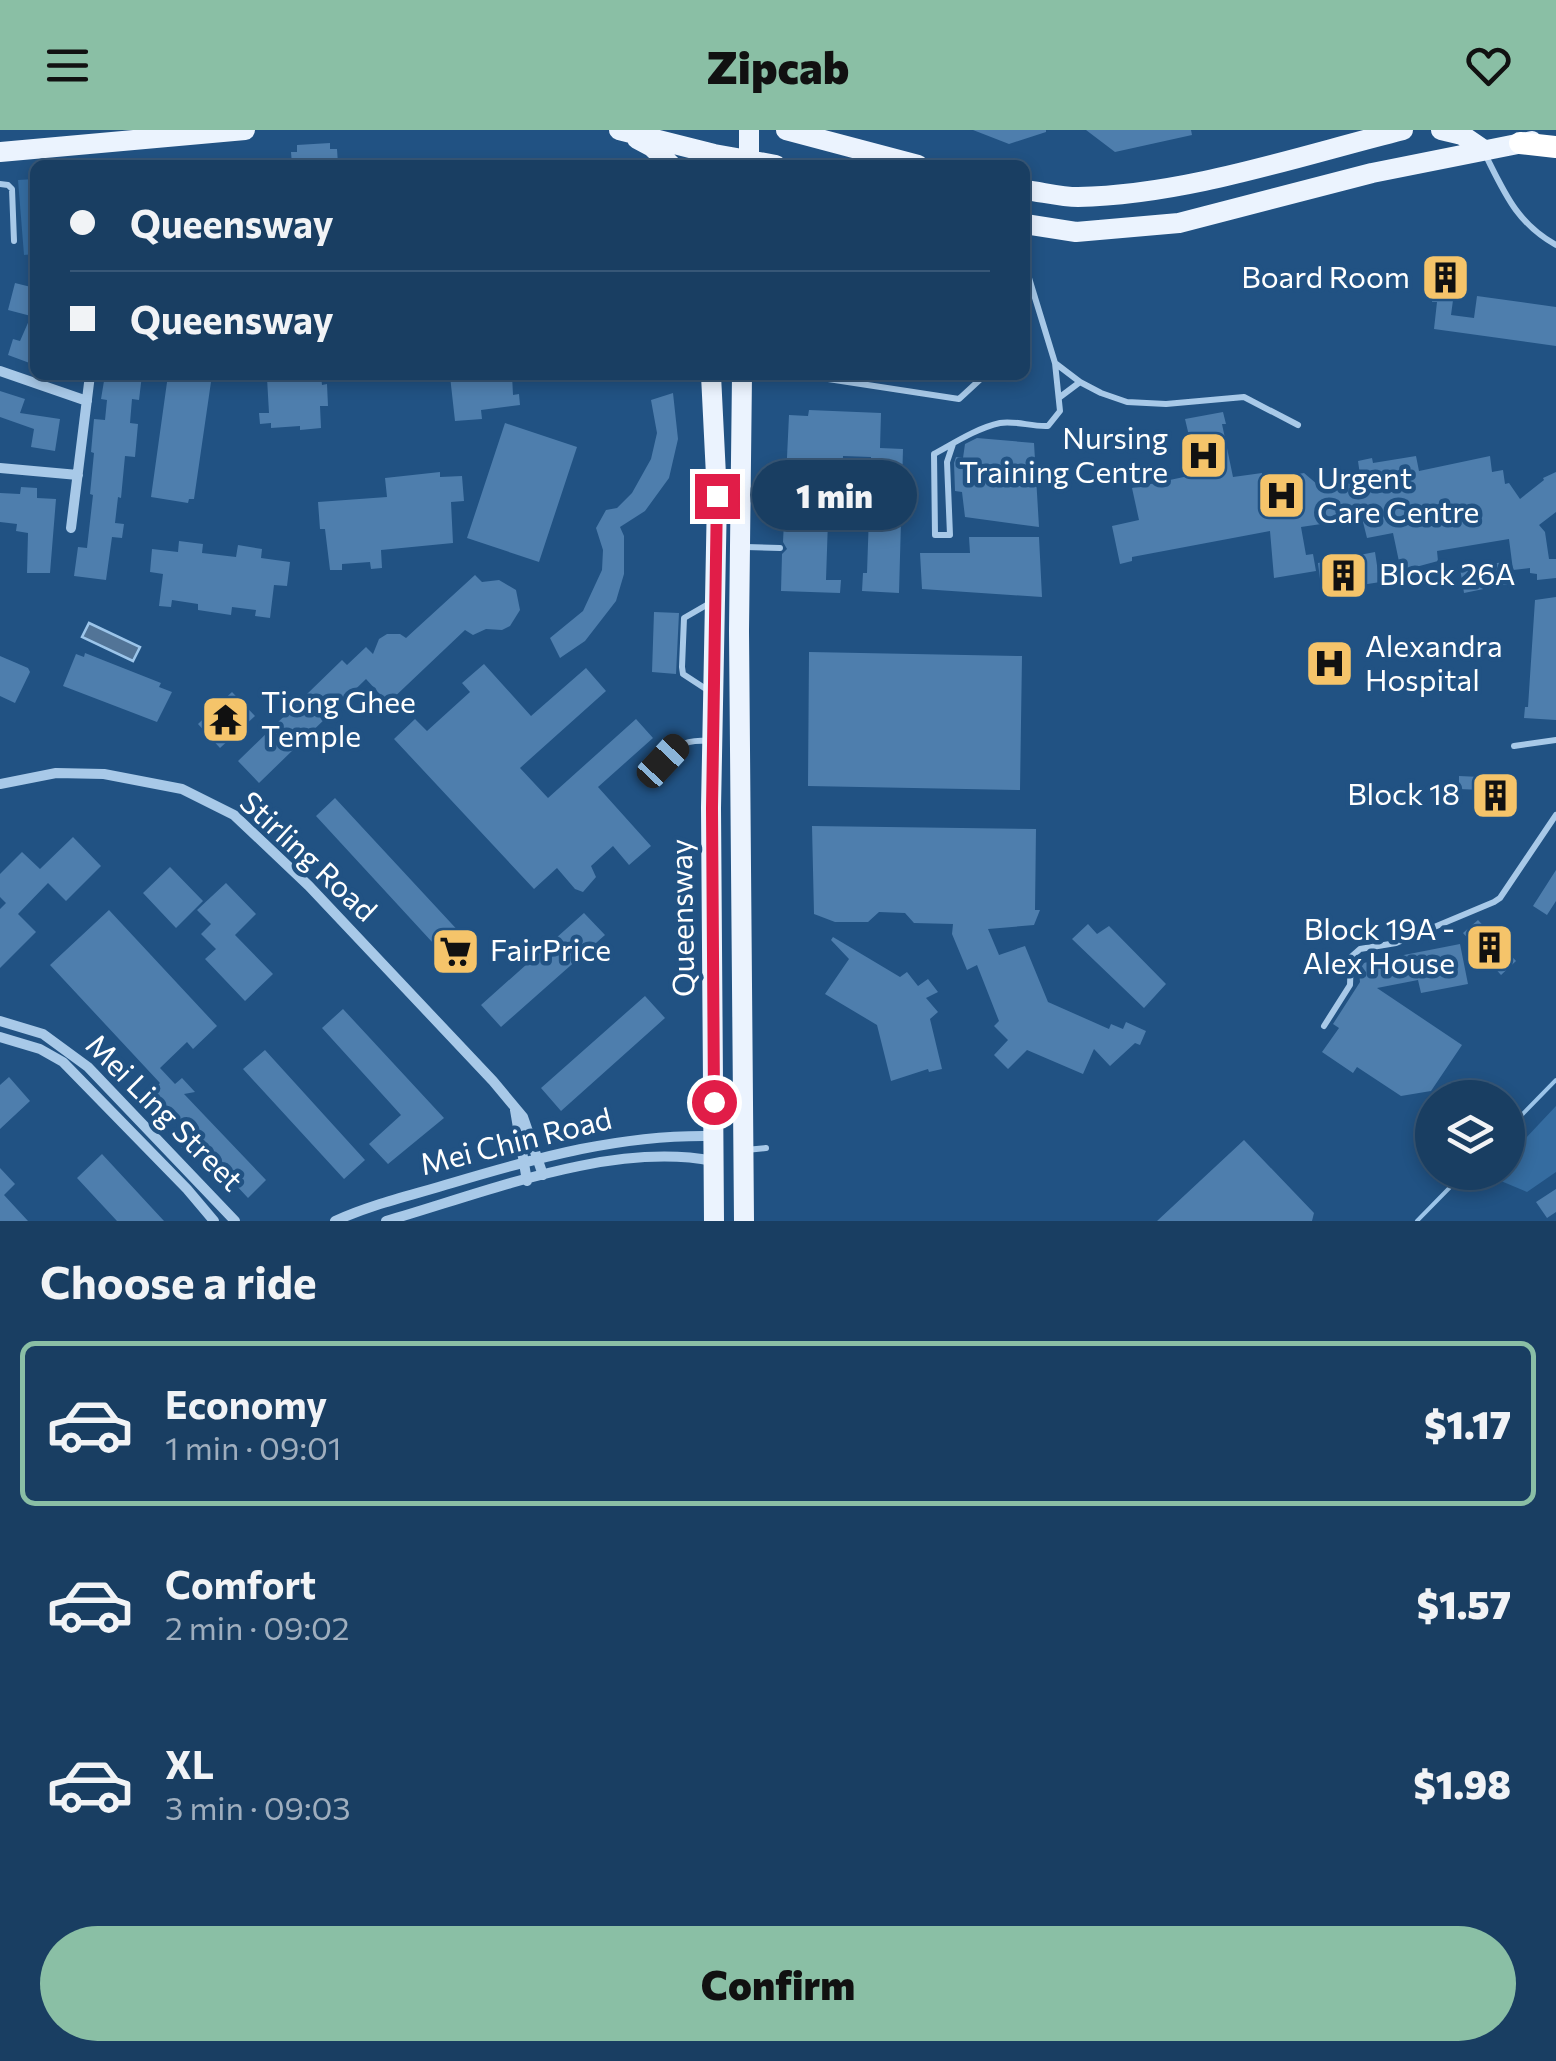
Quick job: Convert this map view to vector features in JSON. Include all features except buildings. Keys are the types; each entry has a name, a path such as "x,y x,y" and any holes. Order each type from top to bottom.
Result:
{"highway":[{"path":"1520,143 1556,147"}],"main road":[{"path":"0,152 245,130"},
{"path":"618,130 714,159 714,130"},
{"path":"618,130 652,147 666,160"},
{"path":"749,130 749,160"},
{"path":"786,130 826,136 902,160"},
{"path":"1030,191 1075,197 1189,183 1403,130"},
{"path":"1441,130 1462,136 1484,150"},
{"path":"1030,225 1076,232 1179,223 1372,173 1556,136"},
{"name":"Queensway","path":"712,380 740,547 744,1066 755,1149 743,1218"},
{"name":"Queensway","path":"714,1221 712,808 716,600 741,380"},
{"path":"714,1037 732,1046 744,1035"},
{"path":"714,1068 728,1058 744,1066"}],"street":[{"path":"0,371 87,400"},
{"path":"71,528 89,380"},
{"path":"0,468 78,475"},
{"name":"Stirling Road","path":"0,784 56,774 104,774 182,789 234,815 309,886 493,1081 523,1117 543,1176"},
{"name":"Mei Ling Street","path":"0,1021 43,1034 88,1067 235,1221"},
{"name":"Mei Ling Street","path":"0,1038 40,1049 63,1062 134,1132 214,1221"},
{"name":"Stirling Road","path":"514,1110 527,1181"},
{"name":"Mei Chin Road","path":"335,1221 552,1154 630,1139 714,1136"},
{"name":"Mei Chin Road","path":"386,1221 556,1172 643,1157 691,1156 714,1161"}],"lane":[{"path":"1484,150 1514,212 1556,245"},
{"path":"0,184 8,184 12,189 14,241"},
{"path":"953,444 947,462 950,535 935,535 934,454 953,444 1002,422 1048,426 1060,411 1054,363 1030,282"},
{"path":"1054,363 1080,382 1127,402 1166,404 1244,396 1298,425"},
{"path":"836,380 959,398 979,380"},
{"path":"1060,397 1080,382"},
{"path":"740,547 780,548"},
{"path":"714,694 684,674 682,667 684,618 716,600"},
{"path":"648,776 678,745 691,740 714,742"},
{"path":"1514,746 1556,740"},
{"path":"1324,1026 1350,985 1352,957 1360,950 1396,943 1500,898 1556,815"},
{"path":"552,1154 556,1172"}],"shaded area":[{"path":"30,179 30,254 24,255 18,180"},
{"path":"89,623 140,647 133,661 82,637"},
{"path":"1556,1106 1556,1172 1527,1192 1522,1190 1525,1139"}],"waterway":[{"path":"1525,1112 1556,1080"},
{"path":"1417,1221 1447,1190"}],"place":[{"name":"Board Room","path":"1445,278"},
{"name":"Nursing Training Centre","path":"1203,456"},
{"name":"Urgent Care Centre","path":"1282,496"},
{"name":"Block 26A","path":"1344,575"},
{"name":"Alexandra Hospital","path":"1330,664"},
{"name":"Tiong Ghee Temple","path":"226,720"},
{"name":"Block 18","path":"1495,795"},
{"name":"Block 19A - Alex House","path":"1490,947"},
{"name":"FairPrice","path":"455,951"}],"route":[{"path":"714,1102 712,808 717,496"}]}
